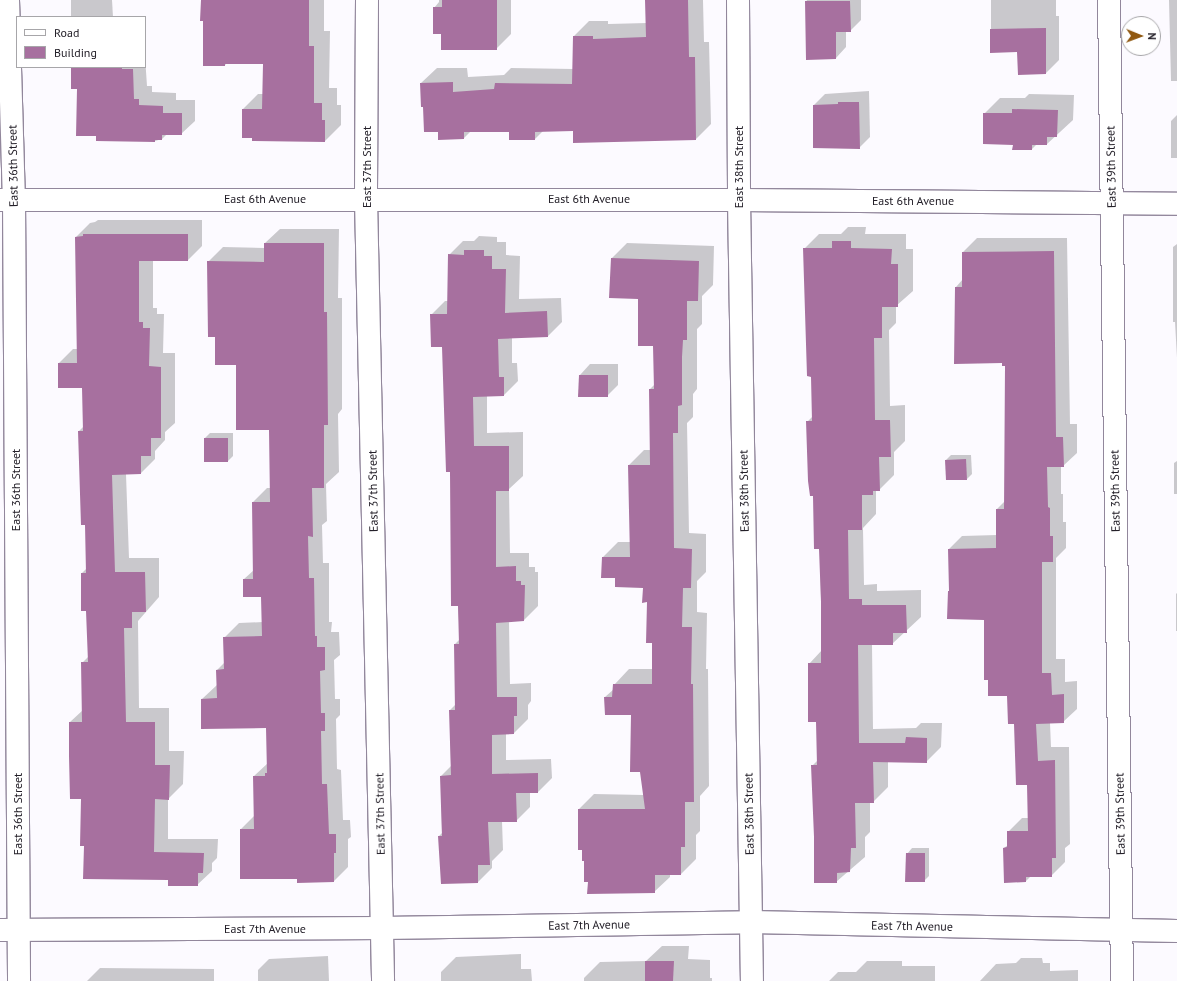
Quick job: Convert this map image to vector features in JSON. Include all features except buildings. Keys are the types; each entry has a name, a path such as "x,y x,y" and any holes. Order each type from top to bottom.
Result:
{"street":[{"name":"East 36th Street","path":"8,0 7,200 9,930 19,981"},
{"name":"East 37th Street","path":"367,0 366,199 383,981"},
{"name":"East 38th Street","path":"738,0 739,200 752,981"},
{"name":"East 39th Street","path":"1109,0 1122,981"},
{"name":"East 6th Avenue","path":"7,200 739,200 1112,202 1177,204"},
{"name":"East 7th Avenue","path":"9,930 382,928 751,922 1177,931"}]}
